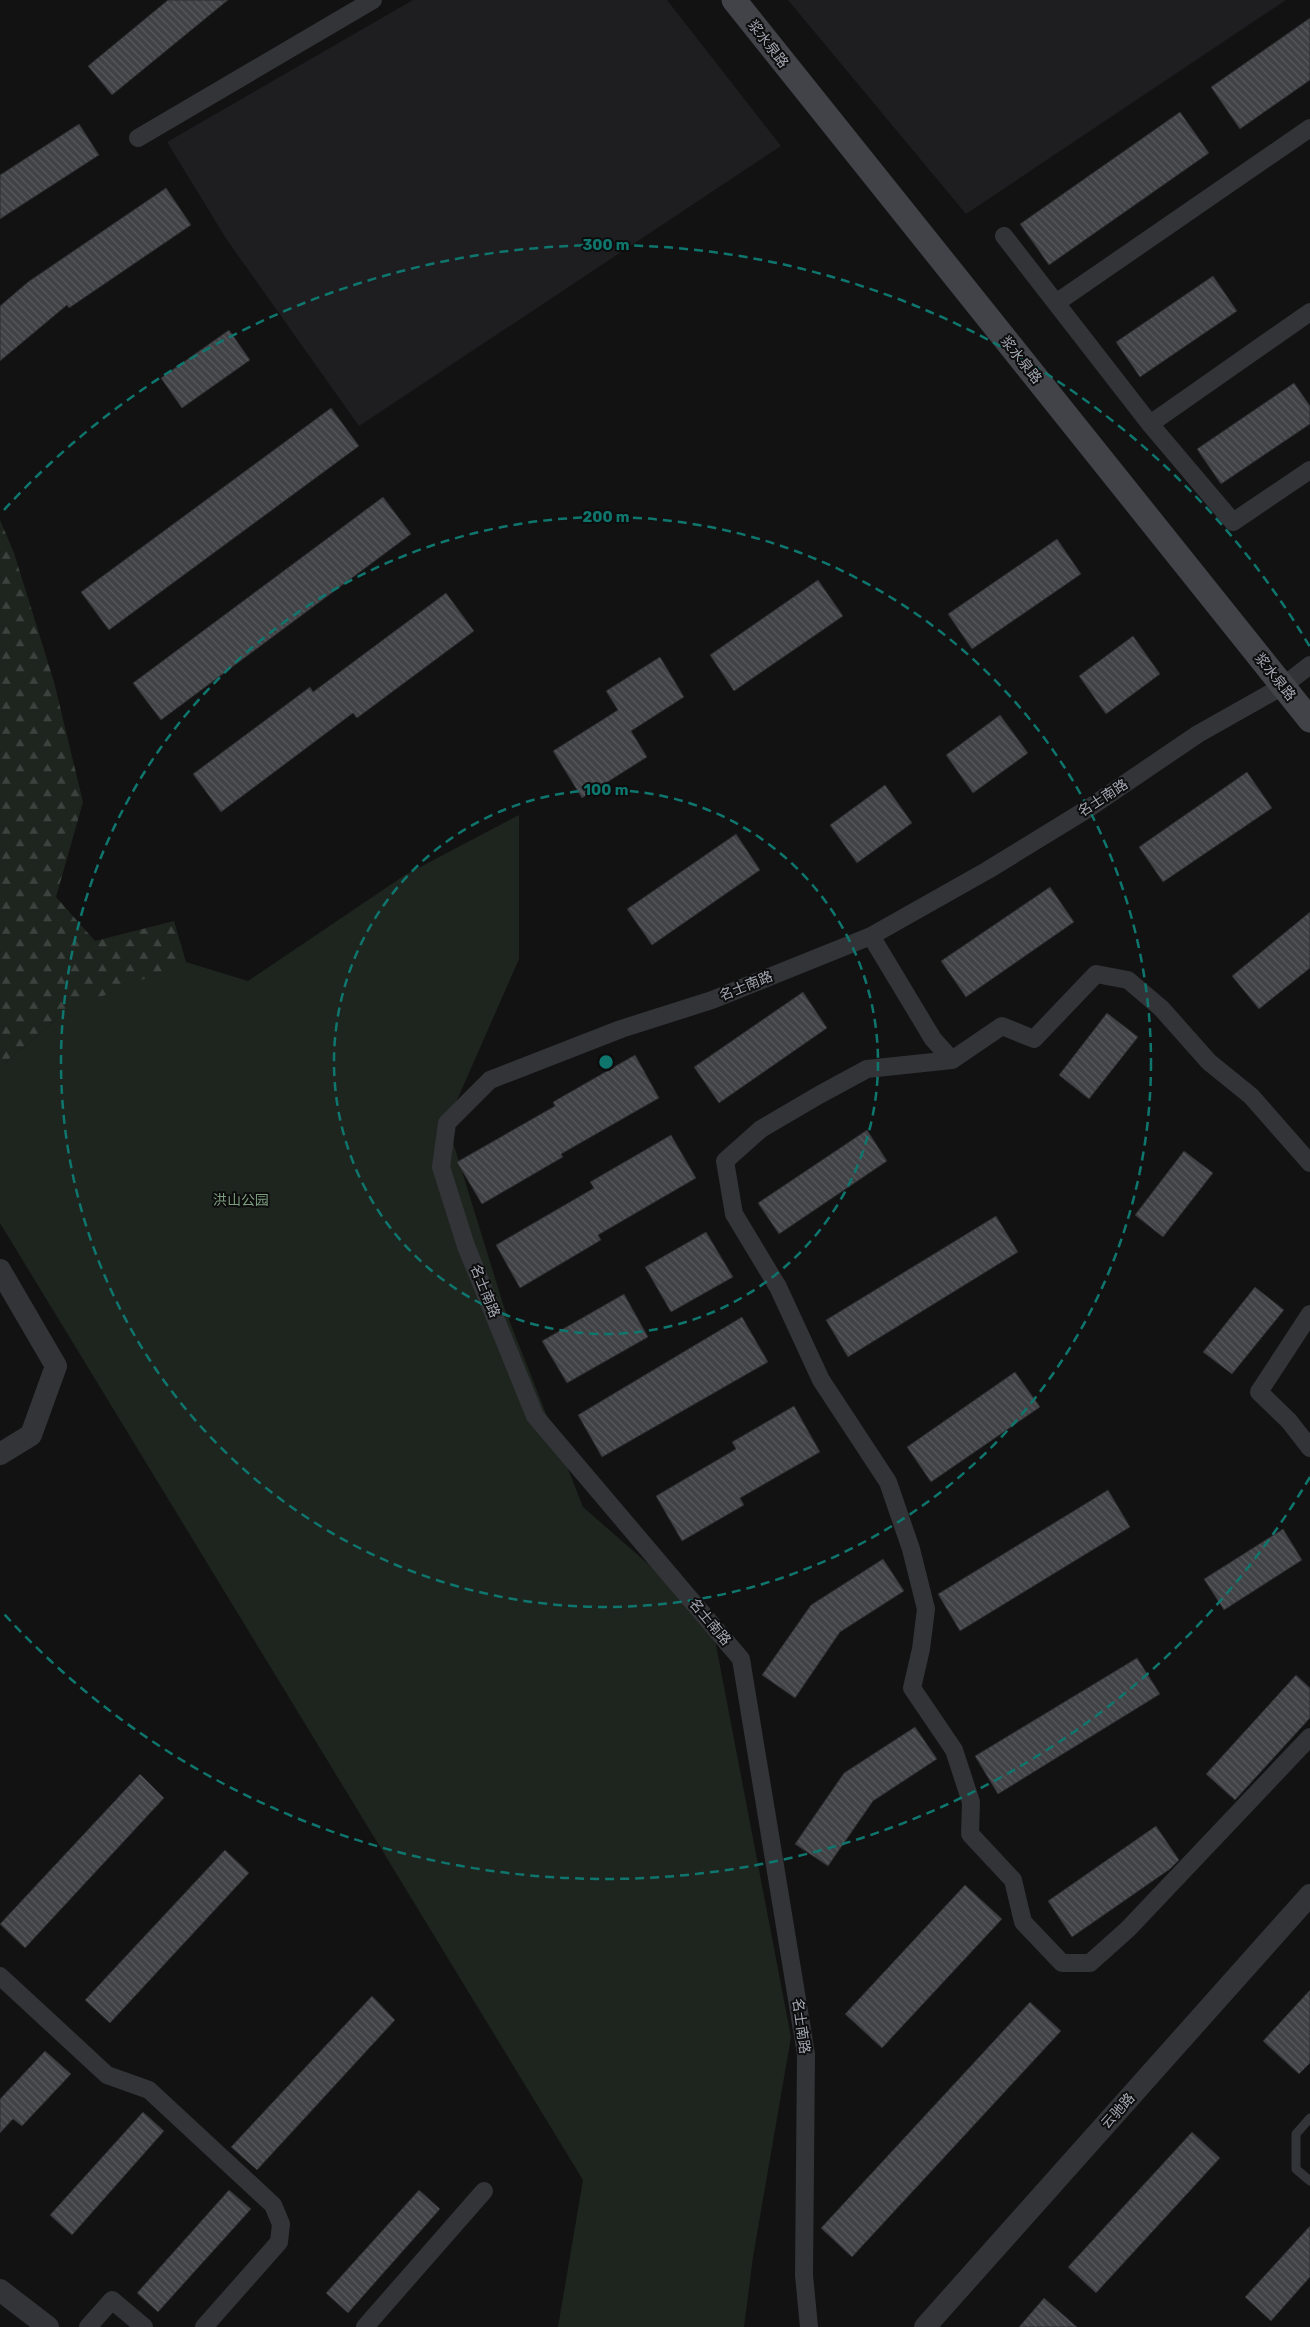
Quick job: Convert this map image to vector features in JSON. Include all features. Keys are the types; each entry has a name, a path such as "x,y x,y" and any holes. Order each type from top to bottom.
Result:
{"main road":[{"name":"浆水泉路","path":"734,0 1310,720"}],"street":[{"path":"138,138 373,0"},
{"path":"1056,303 1310,128"},
{"path":"1004,236 1150,424 1233,522 1310,470"},
{"path":"1150,424 1310,312"},
{"name":"名士南路","path":"809,2327 804,2275 806,2054 741,1659 535,1416 466,1246 441,1167 446,1123 490,1080 621,1029 712,1000 871,936 988,870 1089,808 1198,734 1282,686 1310,665"},
{"path":"871,936 933,1039 952,1060"},
{"path":"1310,1163 1251,1096 1209,1062 1161,1008 1128,980 1096,974 1034,1039 1002,1026 952,1060 867,1069 760,1129 725,1161 734,1214 778,1287 821,1380 888,1482 911,1550 926,1609 921,1649 912,1688 954,1750 972,1802 970,1834 1013,1880 1023,1922 1062,1963 1090,1963 1128,1929 1310,1737"},
{"path":"0,1270 56,1366 31,1435 0,1454"},
{"path":"1310,1314 1259,1392 1289,1421 1310,1448"},
{"name":"云驰路","path":"925,2327 1310,1896"},
{"path":"0,1976 107,2075 148,2090 273,2205 281,2224 279,2242 204,2327"},
{"path":"365,2327 484,2191"},
{"path":"0,2290 48,2327"},
{"path":"88,2327 112,2300 144,2327"}],"lane":[{"path":"1310,2118 1296,2134 1296,2169 1310,2181"}],"shaded area":[{"path":"413,0 667,0 781,146 359,426 227,240 167,142"},
{"path":"788,0 1286,0 966,214"}],"green space":[{"path":"0,520 14,553 54,682 83,802 56,897 95,941 174,921 186,962 172,981 66,1011 0,1067"},
{"name":"洪山公园","path":"519,815 519,959 447,1123 504,1307 583,1507 711,1619 791,2037 753,2257 744,2327 558,2327 583,2180 0,1223 0,1067 66,1011 186,962 248,981 405,875"}],"building":[{"path":"168,0 228,0 112,95 88,66"},
{"path":"1310,18 1310,80 1240,129 1211,87"},
{"path":"1180,112 1209,153 1049,265 1020,224"},
{"path":"79,124 99,155 0,219 0,175"},
{"path":"166,188 191,225 69,308 67,305 0,361 0,306 28,282"},
{"path":"1213,276 1237,311 1140,377 1116,342"},
{"path":"229,330 250,360 182,408 161,378"},
{"path":"1294,383 1310,406 1310,424 1221,484 1197,449"},
{"path":"331,408 359,446 109,630 81,592"},
{"path":"383,497 411,534 161,720 133,683"},
{"path":"1057,539 1081,574 972,649 948,614"},
{"path":"818,580 843,616 734,691 710,655"},
{"path":"446,593 474,631 357,718 353,713 221,812 193,774 310,687 313,692"},
{"path":"1133,636 1160,674 1106,714 1079,676"},
{"path":"660,657 684,697 631,731 647,757 582,798 553,751 618,710 606,691"},
{"path":"1000,715 1028,753 973,793 946,755"},
{"path":"1247,772 1272,808 1163,882 1139,847"},
{"path":"885,785 912,823 857,863 830,825"},
{"path":"736,834 760,870 652,945 627,909"},
{"path":"1050,887 1074,922 966,997 941,961"},
{"path":"1310,912 1310,968 1259,1009 1232,976"},
{"path":"803,992 827,1028 719,1103 694,1067"},
{"path":"1107,1013 1138,1037 1089,1099 1059,1075"},
{"path":"635,1055 659,1098 561,1154 563,1157 482,1204 457,1162 555,1106 553,1102"},
{"path":"867,1130 887,1161 779,1234 758,1203"},
{"path":"671,1135 696,1178 598,1235 601,1240 520,1288 496,1245 594,1188 590,1182"},
{"path":"1184,1151 1213,1173 1163,1237 1135,1215"},
{"path":"996,1216 1018,1252 848,1357 826,1320"},
{"path":"706,1232 733,1277 671,1312 645,1267"},
{"path":"1255,1287 1284,1310 1232,1374 1203,1352"},
{"path":"624,1294 648,1337 567,1383 542,1341"},
{"path":"742,1317 768,1362 602,1457 578,1415"},
{"path":"1015,1372 1040,1407 931,1482 907,1447"},
{"path":"794,1406 820,1452 740,1498 744,1505 682,1541 656,1496 736,1449 732,1442"},
{"path":"1108,1490 1130,1527 960,1631 938,1594"},
{"path":"1283,1529 1302,1560 1224,1610 1204,1579"},
{"path":"883,1559 904,1591 840,1632 795,1698 762,1675 811,1605"},
{"path":"1137,1658 1160,1694 998,1794 975,1756"},
{"path":"1296,1675 1310,1688 1310,1718 1235,1800 1206,1774"},
{"path":"915,1727 937,1759 873,1801 828,1866 795,1844 844,1773"},
{"path":"140,1774 164,1798 25,1948 0,1924"},
{"path":"1156,1826 1179,1860 1170,1869 1072,1937 1048,1901"},
{"path":"225,1850 249,1873 110,2023 85,2000"},
{"path":"965,1885 1002,1919 882,2048 845,2014"},
{"path":"1310,1990 1310,2063 1299,2074 1263,2041"},
{"path":"372,1996 395,2020 257,2170 231,2147"},
{"path":"1030,2002 1061,2031 852,2257 821,2228"},
{"path":"45,2051 71,2074 22,2126 13,2119 0,2133 0,2099"},
{"path":"143,2112 164,2131 72,2235 50,2215"},
{"path":"1192,2132 1220,2158 1096,2293 1068,2267"},
{"path":"229,2190 251,2209 158,2312 137,2293"},
{"path":"419,2190 440,2209 348,2313 326,2293"},
{"path":"1310,2226 1310,2277 1271,2321 1245,2297"},
{"path":"1044,2298 1077,2327 1019,2327"}]}
